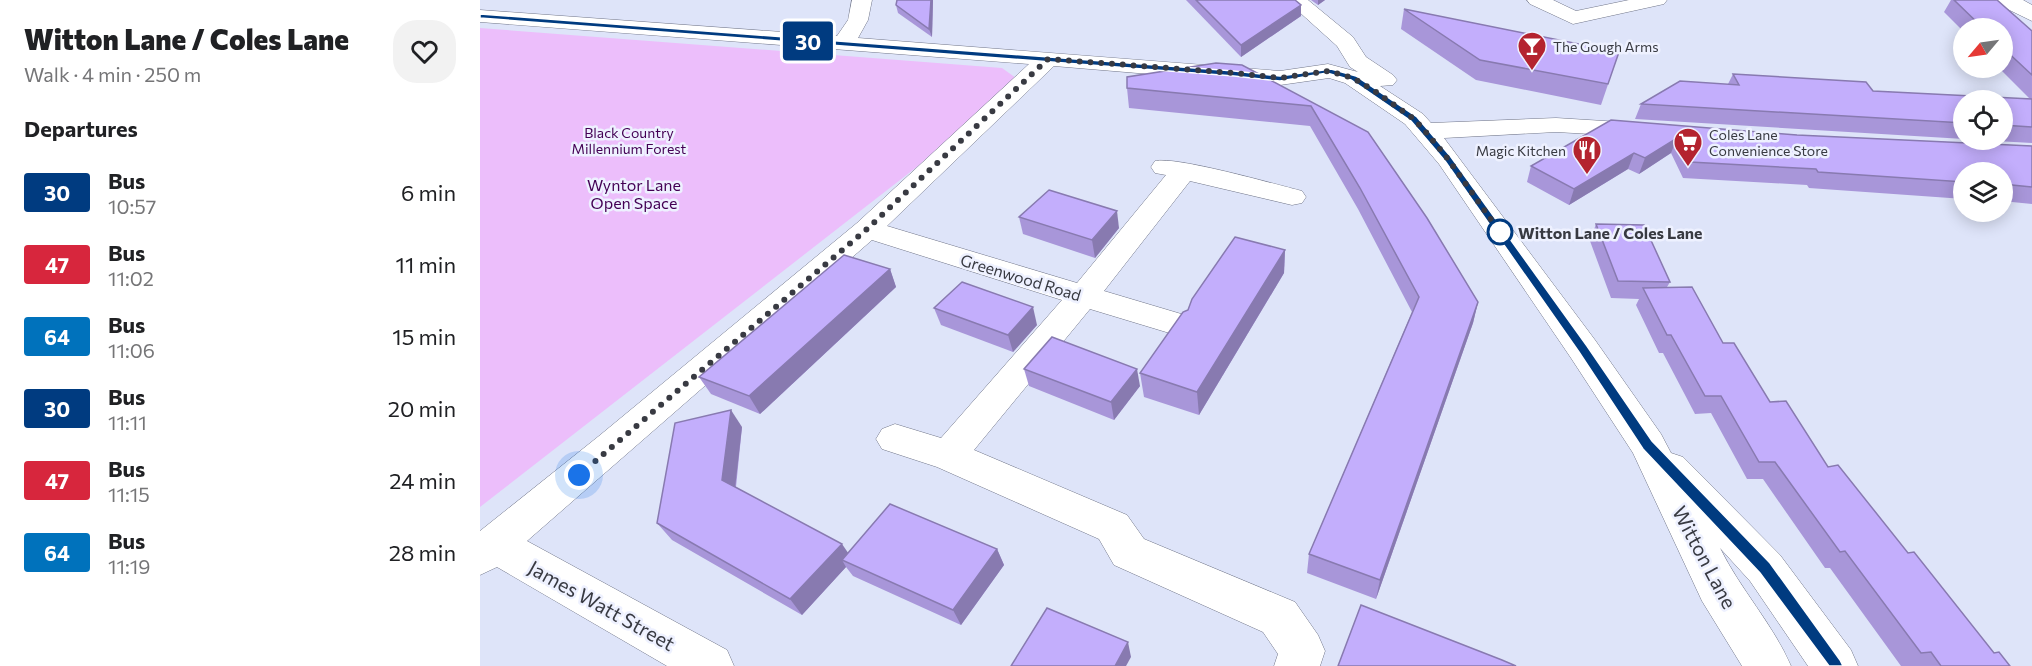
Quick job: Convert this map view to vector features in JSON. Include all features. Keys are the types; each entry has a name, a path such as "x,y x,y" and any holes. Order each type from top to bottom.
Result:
{"street":[{"path":"843,44 858,20 862,0"},
{"path":"1537,0 1573,18 1657,0"},
{"path":"1296,3 1298,24 1324,62 1348,71 1353,69 1355,59"},
{"name":"Witton Lane","path":"1296,3 1345,42 1355,59 1401,94 1420,125 1448,159 1583,349 1647,445 1717,587 1768,666"},
{"path":"480,16 1280,78 1324,62"},
{"path":"487,550 612,447 867,229 1048,59"},
{"name":"Witton Lane","path":"1324,62 1353,78 1420,125"},
{"path":"1420,125 1516,128 1556,125 1669,131"},
{"path":"1448,159 1516,128"},
{"path":"948,456 1083,296 1174,169 1292,197"},
{"name":"Greenwood Road","path":"867,229 1176,324"},
{"path":"895,439 948,456 1113,527 1129,552 1279,617 1302,651 1297,666"},
{"name":"Witton Lane","path":"1647,445 1765,568 1835,666"},
{"name":"James Watt Street","path":"487,550 685,660"}],"green space":[{"name":"Wyntor Lane Open Space","path":"480,28 1002,68 1016,78 918,166 480,507"}],"building":[{"path":"897,0 931,0 929,29 896,5"},
{"path":"1196,0 1295,0 1301,5 1241,45"},
{"path":"1954,0 1997,0 2032,31 2032,75 2013,57 2013,18 1973,18"},
{"path":"1404,9 1619,52 1608,84 1480,60"},
{"path":"1216,63 1242,65 1368,132 1427,218 1478,302 1380,580 1309,554 1419,297 1360,188 1311,106 1127,88 1127,77"},
{"path":"1733,74 1866,82 1873,91 1953,95 1953,122 1641,104 1680,81 1739,85"},
{"path":"2013,98 2032,99 2032,127 2013,126"},
{"path":"1611,120 1797,135 1953,142 1953,150 2013,150 2013,145 2032,146 2032,187 2013,185 2013,162 1953,162 1953,181 1818,172 1816,169 1690,162 1677,138 1645,158 1634,153 1574,189 1531,166"},
{"path":"1049,190 1117,211 1092,240 1019,217"},
{"path":"1596,224 1644,225 1670,282 1618,281"},
{"path":"1235,237 1285,250 1197,392 1140,373 1183,312 1188,310 1192,299"},
{"path":"844,255 890,269 749,396 699,377"},
{"path":"962,282 1033,307 1008,335 934,308"},
{"path":"1692,287 1723,343 1734,343 1770,402 1786,401 1828,467 1838,465 1908,553 1914,552 1994,653 1999,652 2010,666 1941,666 1931,652 1921,653 1845,551 1840,552 1775,462 1759,462 1721,396 1705,396 1671,335 1667,335 1643,288"},
{"path":"1052,337 1137,369 1111,402 1024,369"},
{"path":"731,410 722,480 842,544 790,599 657,523 675,423"},
{"path":"890,504 997,549 953,610 842,560"},
{"path":"1361,605 1502,660 1516,666 1338,666"},
{"path":"1047,608 1128,642 1115,666 1011,666"}],"bus line":[{"name":"30","path":"480,16 1234,73 1264,78 1328,71 1353,78 1414,119 1448,159 1583,349 1647,445 1765,568 1835,666"}],"place":[{"name":"The Gough Arms","path":"1532,72"},
{"name":"Coles Lane Convenience Store","path":"1688,168"},
{"name":"Magic Kitchen","path":"1587,176"},
{"name":"Witton Lane / Coles Lane","path":"1500,232"}],"route":[{"path":"579,475 867,229 1048,59 1234,73 1264,78 1328,71 1353,78 1414,119 1448,159 1502,235 1500,232"}],"park label":[{"name":"Black Country Millennium Forest","path":"629,140"}]}
